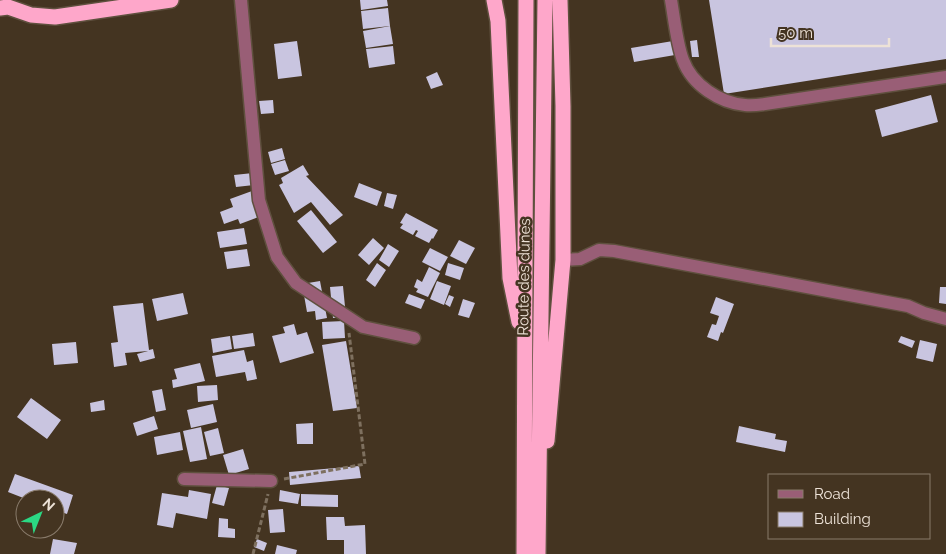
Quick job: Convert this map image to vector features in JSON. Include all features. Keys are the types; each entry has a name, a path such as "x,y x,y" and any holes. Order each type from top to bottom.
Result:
{"highway":[{"path":"4,8 31,15 55,17 171,0"},
{"path":"494,0 498,21 510,278 518,317 525,336"},
{"path":"538,517 549,426 563,260 563,106 560,0"},
{"path":"524,554 526,6"},
{"name":"Route des dunes","path":"538,554 545,6"}],"street":[{"path":"240,0 259,200 277,257 296,283 362,327 414,338"},
{"path":"670,0 683,60 692,76 705,90 724,100 745,105 765,104 946,77"},
{"path":"563,260 580,259 599,250 614,251 908,306 946,319"},
{"path":"184,479 271,481"}],"path":[{"path":"253,554 271,481 365,464 347,317"}],"building":[{"path":"360,0 387,0 388,6 361,10"},
{"path":"709,0 946,0 946,59 724,94"},
{"path":"388,8 390,26 363,29 361,11"},
{"path":"390,26 393,44 366,48 363,31"},
{"path":"697,40 699,57 692,57 690,41"},
{"path":"297,41 302,76 278,79 274,44"},
{"path":"673,41 675,55 634,62 631,48"},
{"path":"393,46 395,64 369,68 366,49"},
{"path":"437,72 443,85 431,89 426,77"},
{"path":"931,95 938,122 882,137 875,110"},
{"path":"273,100 274,113 261,114 259,101"},
{"path":"282,148 285,159 271,163 268,152"},
{"path":"285,160 289,171 275,175 271,164"},
{"path":"303,165 309,175 306,176 343,215 330,225 311,202 294,213 279,185 283,183 281,178"},
{"path":"253,173 254,185 236,187 234,175"},
{"path":"359,183 382,192 377,206 354,197"},
{"path":"252,191 261,216 240,224 238,219 224,224 220,212 233,207 230,199"},
{"path":"387,193 397,195 393,209 384,206"},
{"path":"311,210 337,242 323,253 297,221"},
{"path":"406,213 438,230 429,243 415,236 418,231 416,230 413,235 400,228 403,224 400,223"},
{"path":"244,228 247,244 220,248 217,232"},
{"path":"373,238 384,248 369,265 358,255"},
{"path":"459,240 475,248 466,264 450,256"},
{"path":"388,244 399,251 389,267 379,260"},
{"path":"430,248 448,257 440,271 422,262"},
{"path":"247,249 250,266 227,269 224,252"},
{"path":"377,263 386,270 375,287 366,280"},
{"path":"448,263 464,268 460,280 445,275"},
{"path":"429,267 440,273 428,297 416,292 418,289 414,287 417,279 422,282"},
{"path":"320,281 327,318 316,320 315,311 307,312 302,284"},
{"path":"437,281 451,286 444,305 430,299"},
{"path":"343,286 346,317 333,318 330,287"},
{"path":"940,287 946,287 946,304 939,303"},
{"path":"183,293 188,314 157,321 152,299"},
{"path":"409,294 425,300 421,309 405,303"},
{"path":"449,295 454,297 450,307 445,304"},
{"path":"716,297 734,304 718,341 707,337 712,324 716,325 719,316 710,313"},
{"path":"463,299 475,303 469,318 458,315"},
{"path":"143,303 149,350 153,349 155,358 140,362 137,354 148,351 125,353 127,365 114,367 111,343 118,342 113,306"},
{"path":"344,321 345,338 323,339 322,322"},
{"path":"294,324 297,335 307,332 314,353 280,363 272,336 285,333 283,327"},
{"path":"253,333 255,346 234,349 232,336"},
{"path":"230,336 232,349 213,353 211,339"},
{"path":"901,336 915,341 912,348 898,342"},
{"path":"920,340 937,344 933,362 916,358"},
{"path":"346,341 357,408 333,411 322,345"},
{"path":"76,342 78,363 54,365 52,344"},
{"path":"244,350 247,362 253,360 257,379 247,381 245,372 216,377 212,356"},
{"path":"200,363 205,381 173,388 172,380 177,379 174,369"},
{"path":"217,385 218,400 198,402 197,386"},
{"path":"162,389 166,410 156,412 152,391"},
{"path":"31,398 61,420 47,439 17,417"},
{"path":"104,400 105,410 91,412 90,403"},
{"path":"213,404 217,422 191,428 187,410"},
{"path":"154,416 158,429 137,436 133,423"},
{"path":"313,423 313,444 297,444 296,424"},
{"path":"739,426 776,434 775,439 787,441 785,452 736,442"},
{"path":"201,427 207,459 190,462 183,431"},
{"path":"218,428 224,453 210,456 204,432"},
{"path":"180,432 183,450 157,455 154,437"},
{"path":"243,449 249,469 229,475 223,455"},
{"path":"359,466 361,478 290,485 289,472"},
{"path":"15,474 56,489 15,489 15,495 8,492"},
{"path":"217,485 229,488 224,506 212,503"},
{"path":"189,490 211,494 207,519 176,513 173,528 157,525 162,493 188,497"},
{"path":"280,490 300,494 298,504 279,501"},
{"path":"65,492 73,495 67,514 65,513"},
{"path":"301,494 338,495 338,507 301,506"},
{"path":"283,509 285,532 270,533 268,510"},
{"path":"326,517 344,517 345,526 365,525 366,554 344,554 344,540 327,540"},
{"path":"219,518 228,519 228,528 235,529 235,538 218,537"},
{"path":"53,539 77,543 74,554 50,554"},
{"path":"257,539 267,543 264,551 254,547"},
{"path":"277,545 297,550 296,554 275,554"}]}
